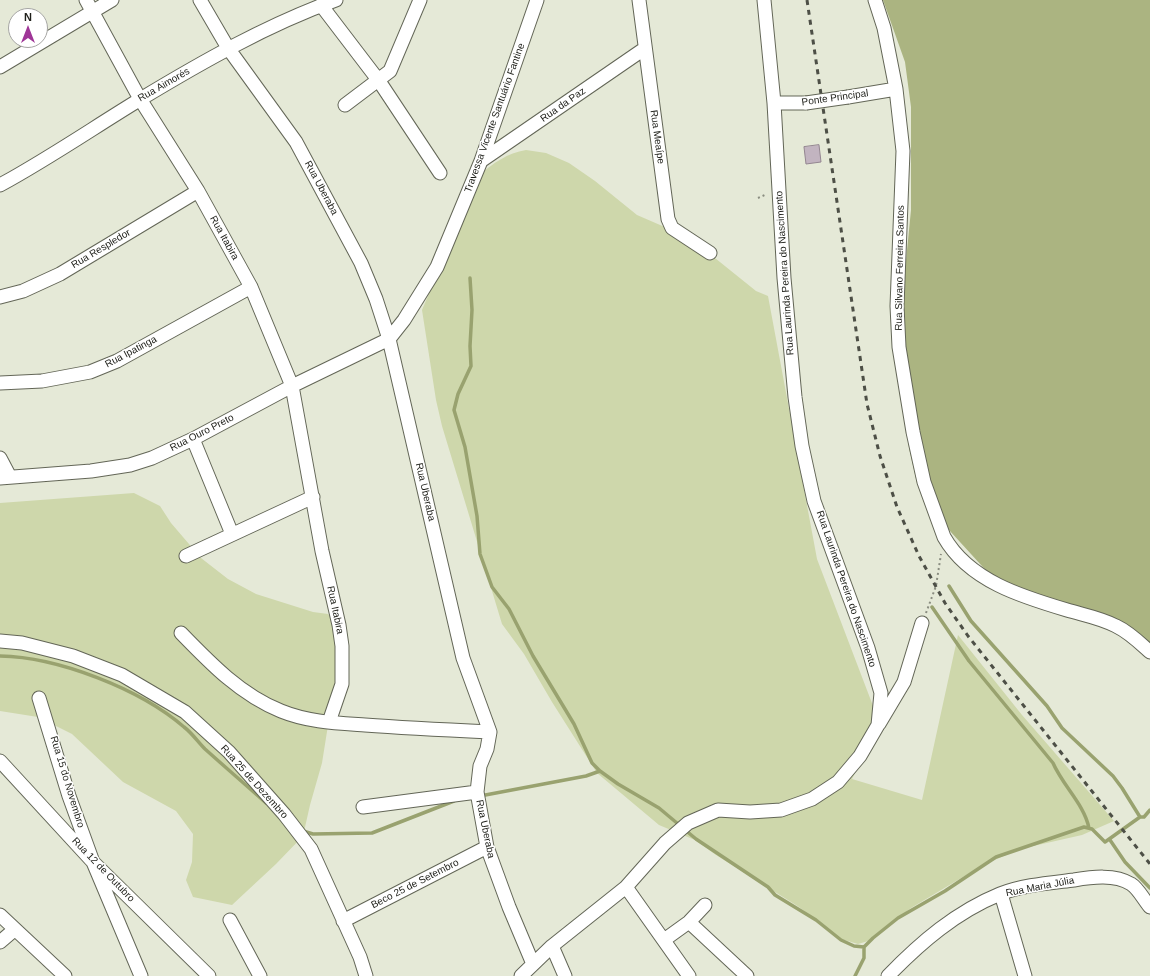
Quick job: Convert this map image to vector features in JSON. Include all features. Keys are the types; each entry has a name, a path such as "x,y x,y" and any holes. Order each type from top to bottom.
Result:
{"street":[{"name":"Rua Itabira","path":"86,0 140,99 198,191 251,287 292,386 312,497 342,646 342,684 329,722"},
{"path":"0,67 112,0"},
{"name":"Rua Uberaba","path":"200,0 228,48 296,142 361,263 376,299 389,338 463,658 490,732 487,749 480,766 477,792 487,847 509,907 533,964"},
{"path":"303,14 309,0"},
{"name":"Rua Aimorés","path":"0,185 30,169 140,99 228,48 336,0"},
{"path":"345,104 390,71 420,0"},
{"name":"Travessa Vicente Santuário Fantine","path":"389,338 404,320 437,267 481,161 537,0"},
{"name":"Rua Meaípe","path":"639,0 644,49 668,219 672,228 710,253"},
{"name":"Rua Silvano Ferreira Santos","path":"875,0 884,28 896,89 903,151 897,306 899,347 913,432 924,482 944,537 949,545 975,571 995,584 1031,598 1097,618 1117,626 1150,652"},
{"name":"Rua Laurinda Pereira do Nascimento","path":"521,976 533,964 554,951 626,887 665,843 688,823 718,810 750,812 781,810 812,799 838,782 860,756 878,725 881,693 868,648 814,501 802,446 795,397 784,278 774,103 763,3"},
{"path":"321,6 378,81 440,173"},
{"name":"Rua da Paz","path":"481,161 644,49"},
{"name":"Ponte Principal","path":"774,103 806,103 896,89"},
{"name":"Rua Respledor","path":"0,297 23,291 60,274 198,191"},
{"name":"Rua Ipatinga","path":"0,383 42,381 90,372 117,361 251,287"},
{"name":"Rua Ouro Preto","path":"5,478 90,472 130,465 152,458 193,439 292,386 389,338"},
{"path":"193,439 232,534"},
{"path":"0,458 5,478"},
{"path":"186,556 312,497"},
{"path":"878,725 904,682 922,623"},
{"path":"181,633 207,660 234,684 257,700 302,719 490,732"},
{"name":"Rua 25 de Dezembro","path":"0,641 22,643 73,656 122,675 185,712 229,752 284,814 311,849 366,976"},
{"name":"Rua 15 do Novembro","path":"39,698 70,796 93,862 141,976"},
{"name":"Rua 12 de Outubro","path":"0,761 93,862 209,976"},
{"path":"364,807 477,792"},
{"name":"Beco 25 de Setembro","path":"343,921 487,847"},
{"name":"Rua Maria Júlia","path":"888,976 915,948 942,927 970,909 1001,894 1054,882 1111,877 1132,884 1150,907"},
{"path":"626,887 689,976"},
{"path":"1001,894 1025,976"},
{"path":"664,940 689,922 706,905"},
{"path":"0,915 14,930 65,976"},
{"path":"230,920 260,976"},
{"path":"689,922 747,976"},
{"path":"0,942 14,930"},
{"path":"554,951 565,976"}],"path":[{"path":"922,623 936,586 944,537"}],"green space":[{"path":"883,0 1150,0 1150,646 1055,602 992,577 928,507 917,483 909,448 905,413 900,321 911,210 911,107 905,62"},
{"path":"526,150 546,153 569,163 595,181 637,215 667,228 705,250 756,291 768,296 817,559 878,719 871,742 852,779 922,800 958,635 1022,715 1114,821 1082,835 1020,849 983,865 911,908 868,941 858,944 841,939 799,907 716,855 695,840 659,825 597,773 552,702 524,654 502,624 442,426 436,400 422,310 479,175 507,156"},
{"path":"134,493 160,506 171,523 201,558 228,579 256,594 313,612 328,614 334,621 337,637 336,675 322,763 303,836 276,864 232,905 193,897 186,880 192,862 193,834 176,811 123,782 72,734 38,717 0,711 0,503"}],"building":[{"path":"819,145 821,162 806,164 804,147"}],"waterway":[{"path":"470,278 472,310 470,346 471,366 458,394 454,410 465,447 477,516 480,554 492,587 509,609 533,656 574,724 592,763 618,784 659,808 696,839 768,887 775,895 816,920 841,940 854,946 864,947"},
{"path":"949,586 971,621 1047,706 1062,728 1113,776 1140,817"},
{"path":"932,607 969,661 1053,763 1083,811 1089,828"},
{"path":"0,656 47,662 72,669 122,688 145,700 166,713 187,729 205,749 266,803"},
{"path":"480,796 586,776 600,771"},
{"path":"303,831 313,834 372,833 454,801"},
{"path":"855,976 864,958 864,947 873,938 898,918 945,891 996,857 1084,827 1092,829 1105,842 1140,817 1144,817 1150,810"},
{"path":"1110,840 1125,862 1150,888"}],"railway":[{"path":"807,0 867,404 880,456 897,507 919,556 945,603 968,636 1150,864"}]}
